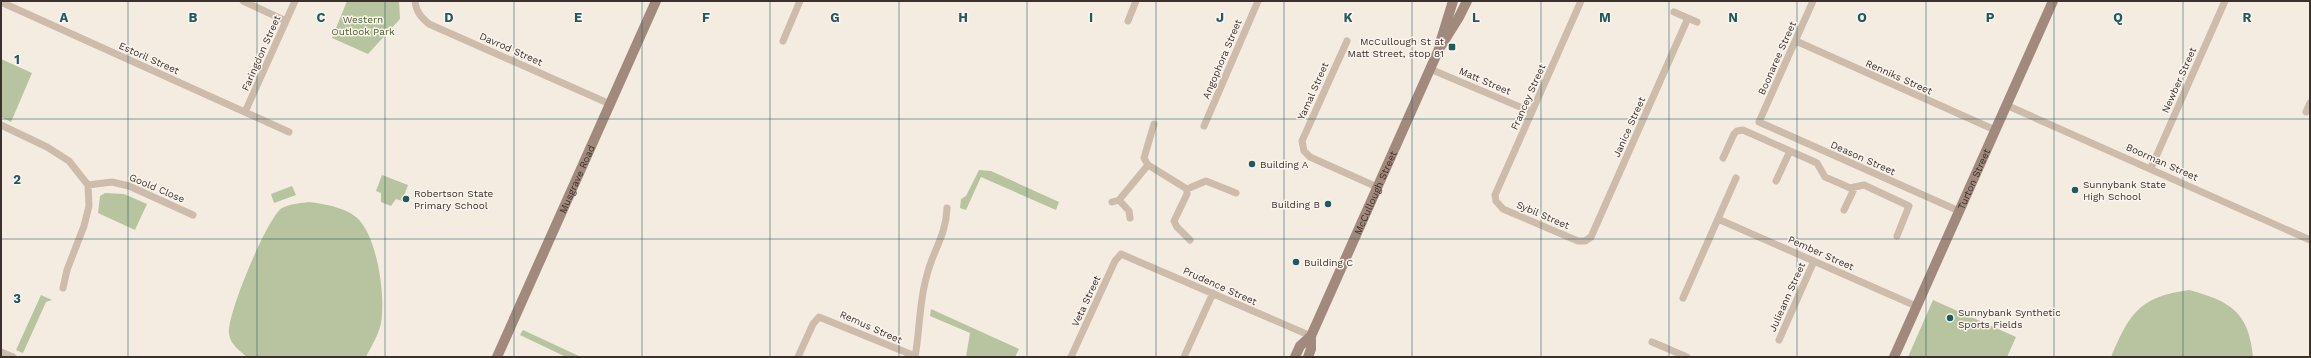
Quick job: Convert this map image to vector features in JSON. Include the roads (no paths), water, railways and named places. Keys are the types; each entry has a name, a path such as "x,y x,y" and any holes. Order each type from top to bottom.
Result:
{"street":[{"path":"243,1 286,21"},
{"name":"Faringdon Street","path":"245,112 295,1"},
{"name":"Davrod Street","path":"416,1 416,8 420,16 429,24 610,104"},
{"name":"Musgrave Road","path":"496,357 656,1"},
{"path":"783,41 800,1"},
{"path":"1128,21 1136,1"},
{"name":"Angophora Street","path":"1204,126 1258,1"},
{"name":"McCullough Street","path":"1295,357 1300,346 1311,336 1439,49 1453,1"},
{"name":"McCullough Street","path":"1439,49 1460,17 1467,1"},
{"name":"Francey Street","path":"1496,201 1495,195 1581,1"},
{"name":"Boonaree Street","path":"1759,122 1813,1"},
{"name":"Turton Street","path":"1894,357 2053,1"},
{"name":"Newber Street","path":"2150,168 2225,1"},
{"name":"Estoril Street","path":"1,2 289,132"},
{"path":"1674,12 1698,22"},
{"name":"Janice Street","path":"1585,241 1591,237 1688,18"},
{"name":"Yamal Street","path":"1346,41 1302,141 1304,151 1310,157 1377,187"},
{"name":"Renniks Street","path":"1796,41 1995,130"},
{"name":"Matt Street","path":"1430,69 1532,112"},
{"path":"2306,112 2310,103"},
{"name":"Boorman Street","path":"2006,105 2310,240"},
{"name":"Deason Street","path":"1759,122 1959,211"},
{"path":"1154,124 1144,158 1148,165 1187,188"},
{"path":"1,125 47,147 69,161 88,185 89,206 84,226 67,270 63,288"},
{"path":"1723,158 1734,134 1737,131 1743,130 1817,163 1825,177 1850,188 1864,185 1909,206 1897,236"},
{"path":"1776,181 1790,151"},
{"path":"1112,202 1120,200 1148,165"},
{"path":"1682,298 1736,178"},
{"path":"1187,188 1206,181 1236,193"},
{"name":"Goold Close","path":"88,185 112,182 129,186 194,215"},
{"path":"1844,210 1855,187"},
{"path":"1187,188 1187,194 1174,221 1177,227 1190,240"},
{"path":"1120,200 1129,211 1130,218"},
{"name":"Sybil Street","path":"1496,201 1503,209 1578,241 1585,241"},
{"path":"915,356 927,275 941,242 946,221 947,208"},
{"name":"Pember Street","path":"1718,219 1916,306"},
{"name":"Prudence Street","path":"1121,254 1311,336"},
{"name":"Veta Street","path":"1072,357 1115,261 1121,254"},
{"name":"Julieann Street","path":"1779,340 1814,261"},
{"path":"1184,357 1213,293"},
{"name":"Remus Street","path":"798,357 813,324 819,317 915,356"},
{"name":"McCullough Street","path":"1308,357 1311,349 1311,336"},
{"path":"1652,342 1687,357"},
{"path":"1,352 13,357"}],"place":[{"name":"McCullough St at Matt Street, stop 81","path":"1452,47"},
{"name":"Building A","path":"1252,164"},
{"name":"Sunnybank State High School","path":"2075,190"},
{"name":"Robertson State Primary School","path":"406,199"},
{"name":"Building B","path":"1328,204"},
{"name":"Building C","path":"1296,262"},
{"name":"Sunnybank Synthetic Sports Fields","path":"1950,318"}],"park label":[{"name":"Western Outlook Park","path":"363,24"}]}
